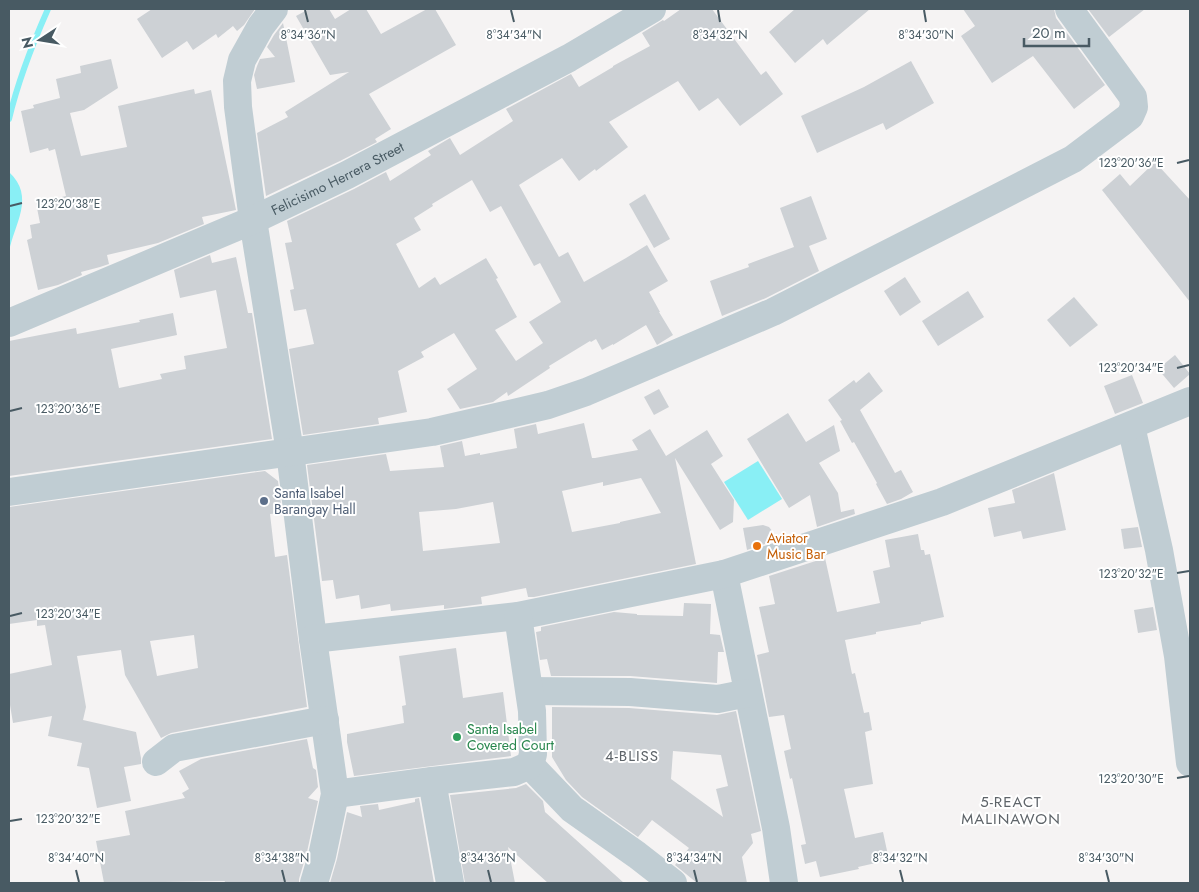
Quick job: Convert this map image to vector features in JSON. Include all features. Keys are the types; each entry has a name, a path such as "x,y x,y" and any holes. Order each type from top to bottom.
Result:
{"street":[{"path":"274,9 261,26 242,60 237,81 238,107 253,220 290,452 313,639 336,794 314,883"},
{"name":"Felicisimo Herrera Street","path":"9,323 253,220 347,175 552,67 652,9"},
{"path":"9,492 432,432 548,405 586,392 773,312 1072,159 1130,116 1134,107 1133,98 1070,9"},
{"path":"313,639 518,616 724,574 942,502 1190,401"},
{"path":"1131,426 1159,550 1178,656 1190,763"},
{"path":"724,574 776,828 784,883"},
{"path":"518,616 532,710 532,754 530,765"},
{"path":"530,691 630,692 718,699 748,693"},
{"path":"156,762 174,748 325,720"},
{"path":"336,794 514,772 530,765"},
{"path":"530,765 572,810 637,855 673,883"},
{"path":"432,781 450,883"}],"water":[{"path":"9,172 17,181 22,201 21,211 9,252"},
{"path":"758,461 782,499 748,520 724,482"}],"building":[{"path":"152,9 255,9 244,25 237,31 233,26 218,38 216,34 193,50 187,41 162,58 137,19"},
{"path":"309,9 329,9 335,19 351,9 366,9 381,34 427,9 435,9 456,45 369,94 391,129 375,139 377,142 266,196 257,133 288,117 285,112 349,72 330,75 296,16"},
{"path":"681,9 712,9 761,75 766,71 783,94 740,126 718,98 699,111 678,81 609,122 628,147 596,171 595,169 579,181 562,158 519,185 559,257 568,252 584,282 647,245 668,281 649,292 673,335 657,345 646,325 602,350 596,339 590,341 549,366 550,368 508,396 507,392 493,402 460,409 447,389 477,369 454,333 421,352 424,357 398,371 407,412 378,418 379,424 303,435 289,349 314,344 306,309 294,311 290,290 294,289 285,243 292,242 287,221 386,172 390,181 431,155 428,151 450,138 460,155 513,121 506,109 571,74 579,87 650,46 642,33","holes":["472,180 490,212 501,206 534,266 540,263 561,302 529,322 543,343 516,361 495,330 517,317 486,258 440,285 435,277 419,288 396,244 421,230 414,218 433,206 432,204"]},
{"path":"795,9 870,9 827,45 823,39 795,63 769,32"},
{"path":"963,9 1054,9 1056,18 1105,85 1074,109 1033,56 992,83 961,36 975,26"},
{"path":"1088,9 1145,9 1109,37"},
{"path":"283,23 295,82 257,89 254,75 257,66 260,59 275,57 267,47"},
{"path":"111,59 118,88 84,110 70,113 81,156 127,147 118,106 194,89 195,94 211,90 236,210 202,217 204,224 158,243 107,255 109,264 81,272 82,275 58,285 38,290 27,240 32,238 30,225 40,223 36,203 66,196 55,149 49,151 48,148 30,153 21,111 34,108 33,105 60,98 56,79 81,73 80,66"},
{"path":"911,61 934,103 886,130 883,123 817,153 801,116 864,87"},
{"path":"1155,162 1190,200 1190,302 1102,190 1120,174 1130,186"},
{"path":"645,194 670,239 654,248 629,204"},
{"path":"811,196 827,239 809,246 819,271 766,298 722,316 710,281 749,267 748,264 794,247 780,208"},
{"path":"210,255 212,263 236,257 248,313 252,313 272,439 9,476 9,341 76,328 77,334 140,322 139,320 173,313 177,335 111,349 119,388 162,379 160,374 186,369 184,356 227,348 216,290 180,298 174,270"},
{"path":"905,277 921,302 900,316 884,291"},
{"path":"968,291 984,317 938,346 922,321"},
{"path":"1074,297 1098,325 1070,347 1047,320"},
{"path":"1175,355 1190,374 1174,388 1158,369"},
{"path":"869,372 883,391 860,410 895,473 901,470 913,492 887,504 854,442 852,443 840,421 842,420 828,400 854,380 856,383"},
{"path":"1132,375 1143,403 1115,414 1104,386"},
{"path":"659,389 669,407 654,415 644,397"},
{"path":"788,413 806,442 834,425 840,451 819,463 838,493 841,512 854,509 855,514 817,527 810,495 789,508 747,439"},
{"path":"584,423 592,458 595,458 638,450 632,440 650,429 666,456 707,430 723,456 711,464 734,500 733,522 720,530 675,458 696,564 534,597 528,597 526,588 481,597 482,604 444,609 444,605 391,611 390,604 361,609 359,595 336,599 333,580 322,581 307,465 386,454 390,471 444,467 440,446 462,441 465,456 480,453 480,455 517,448 514,429 536,424 538,434","holes":["641,478 661,513 572,532 562,491 603,482 603,486","493,502 500,543 423,551 419,512 456,509"]},
{"path":"265,471 278,481 282,513 270,514 275,557 287,555 307,707 171,733 161,738 125,675 121,650 77,656 86,707 83,720 136,732 141,758 141,764 124,767 131,801 97,808 89,768 77,766 82,743 48,736 52,716 13,723 9,699 9,674 52,665 45,625 37,626 37,620 9,624 9,507","holes":["194,635 198,668 157,676 150,641"]},
{"path":"1054,473 1066,530 1023,539 1021,531 994,537 988,508 1015,503 1012,490"},
{"path":"763,525 769,527 777,540 747,550 743,528"},
{"path":"1138,527 1142,547 1124,549 1121,529"},
{"path":"918,534 921,550 924,550 925,555 930,554 944,617 921,622 921,624 845,640 852,674 855,673 864,713 869,712 872,730 865,732 873,784 844,789 855,838 883,832 889,860 858,867 859,869 820,877 816,861 805,864 801,845 806,844 792,778 790,779 784,751 791,749 784,715 769,717 757,655 769,652 759,607 775,604 769,576 825,558 837,612 880,603 873,571 890,567 885,540"},
{"path":"684,603 711,604 710,634 720,635 724,652 718,652 717,683 630,676 551,676 547,659 540,660 536,632 541,631 541,627 614,612 637,615 683,616"},
{"path":"1153,607 1157,630 1138,633 1134,610"},
{"path":"456,648 463,698 503,692 511,756 354,776 347,734 404,723 402,706 406,705 399,656"},
{"path":"552,707 629,708 717,715 736,711 761,831 751,834 753,843 742,857 747,883 697,883 675,865 689,848 652,820 638,837 582,797 566,780 552,757","holes":["673,751 721,755 728,786 716,789 723,817 671,779"]},
{"path":"307,739 313,768 316,770 318,787 308,798 318,801 299,883 224,883 225,881 104,883 96,841 130,835 125,811 185,798 182,793 189,789 179,771 201,759"},
{"path":"526,784 543,801 545,812 624,883 548,883 508,847 515,883 465,883 450,795 516,788"},
{"path":"419,798 434,883 330,883 347,812 362,817 360,806 378,804 379,810 415,802 415,799"}],"waterway":[{"path":"9,119 26,63 48,9"}],"place":[{"name":"Santa Isabel Barangay Hall","path":"264,501"},
{"name":"Aviator Music Bar","path":"757,546"},
{"name":"Santa Isabel Covered Court","path":"457,737"}],"district":[{"name":"4-BLISS","path":"632,756"},
{"name":"5-REACT MALINAWON","path":"1011,810"}]}
